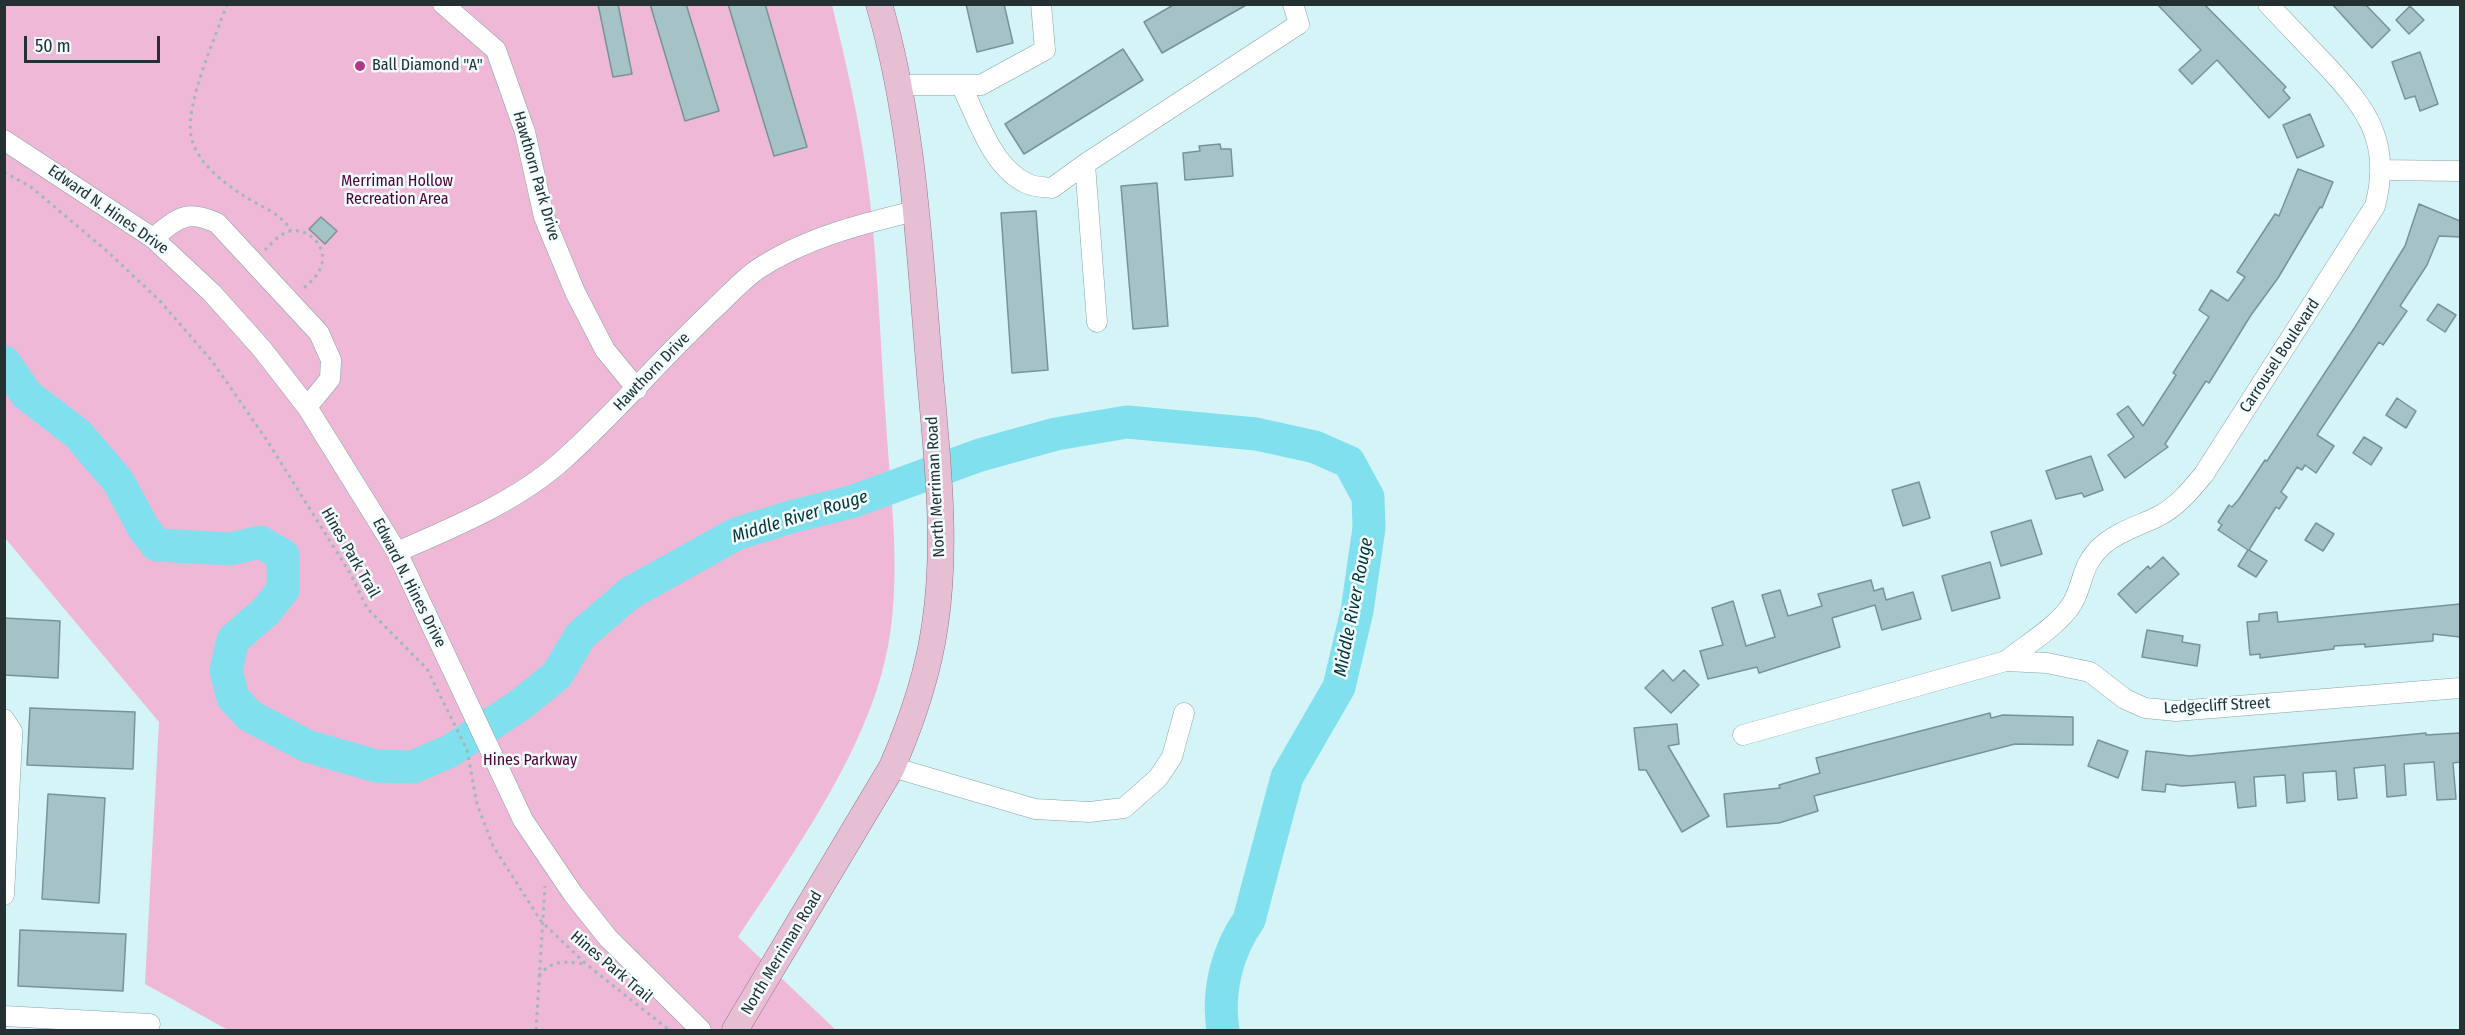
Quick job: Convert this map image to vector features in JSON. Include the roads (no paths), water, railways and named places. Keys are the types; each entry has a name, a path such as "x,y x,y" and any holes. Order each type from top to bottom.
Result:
{"main road":[{"name":"North Merriman Road","path":"741,1021 892,767 908,730 931,652 940,573 940,506 933,409 915,212 896,85 879,4"}],"street":[{"name":"Hawthorn Park Drive","path":"443,4 496,50 525,132 544,217 571,282 604,350 637,389"},
{"path":"896,85 981,85 1046,50 1041,4"},
{"path":"961,85 995,155 1007,170 1029,185 1052,188 1299,24 1293,4"},
{"name":"Carrousel Boulevard","path":"2006,661 2046,630 2072,604 2083,571 2103,545 2120,532 2171,508 2204,474 2367,223 2375,206 2381,170 2375,133 2364,109 2351,92 2268,4"},
{"name":"Edward N. Hines Drive","path":"4,140 153,238 212,293 262,349 307,407 397,552 523,820 549,860 608,938 700,1030"},
{"path":"1084,165 1097,322"},
{"path":"2381,170 2460,171"},
{"name":"Hawthorn Drive","path":"397,552 500,504 562,461 637,389 698,324 757,270 829,235 867,222 915,212"},
{"path":"153,238 181,216 201,215 218,223 319,333 331,360 330,379 307,407"},
{"name":"Ledgecliff Street","path":"1743,735 2006,661 2047,663 2090,672 2125,699 2156,710 2176,711 2460,688"},
{"path":"892,767 1035,809 1089,812 1124,808 1158,778 1172,757 1184,713"},
{"path":"4,719 12,731 8,761 4,895"},
{"path":"4,1016 150,1024"}],"waterway":[{"name":"Middle River Rouge","path":"4,362 27,395 78,434 118,481 144,529 157,545 231,549 260,542 283,555 283,590 266,611 233,640 226,670 233,698 250,716 307,746 376,766 413,767 450,751 520,705 557,675 581,635 630,593 736,534 851,502 980,455 1056,434 1127,422 1256,434 1315,447 1349,462 1368,497 1369,528 1357,611 1339,687 1287,777 1249,920 1241,932 1225,972 1221,1001 1223,1030"}],"place":[{"name":"Ball Diamond \"A\"","path":"360,66"}],"park label":[{"name":"Merriman Hollow Recreation Area","path":"397,191"},
{"name":"Hines Parkway","path":"530,761"}]}
